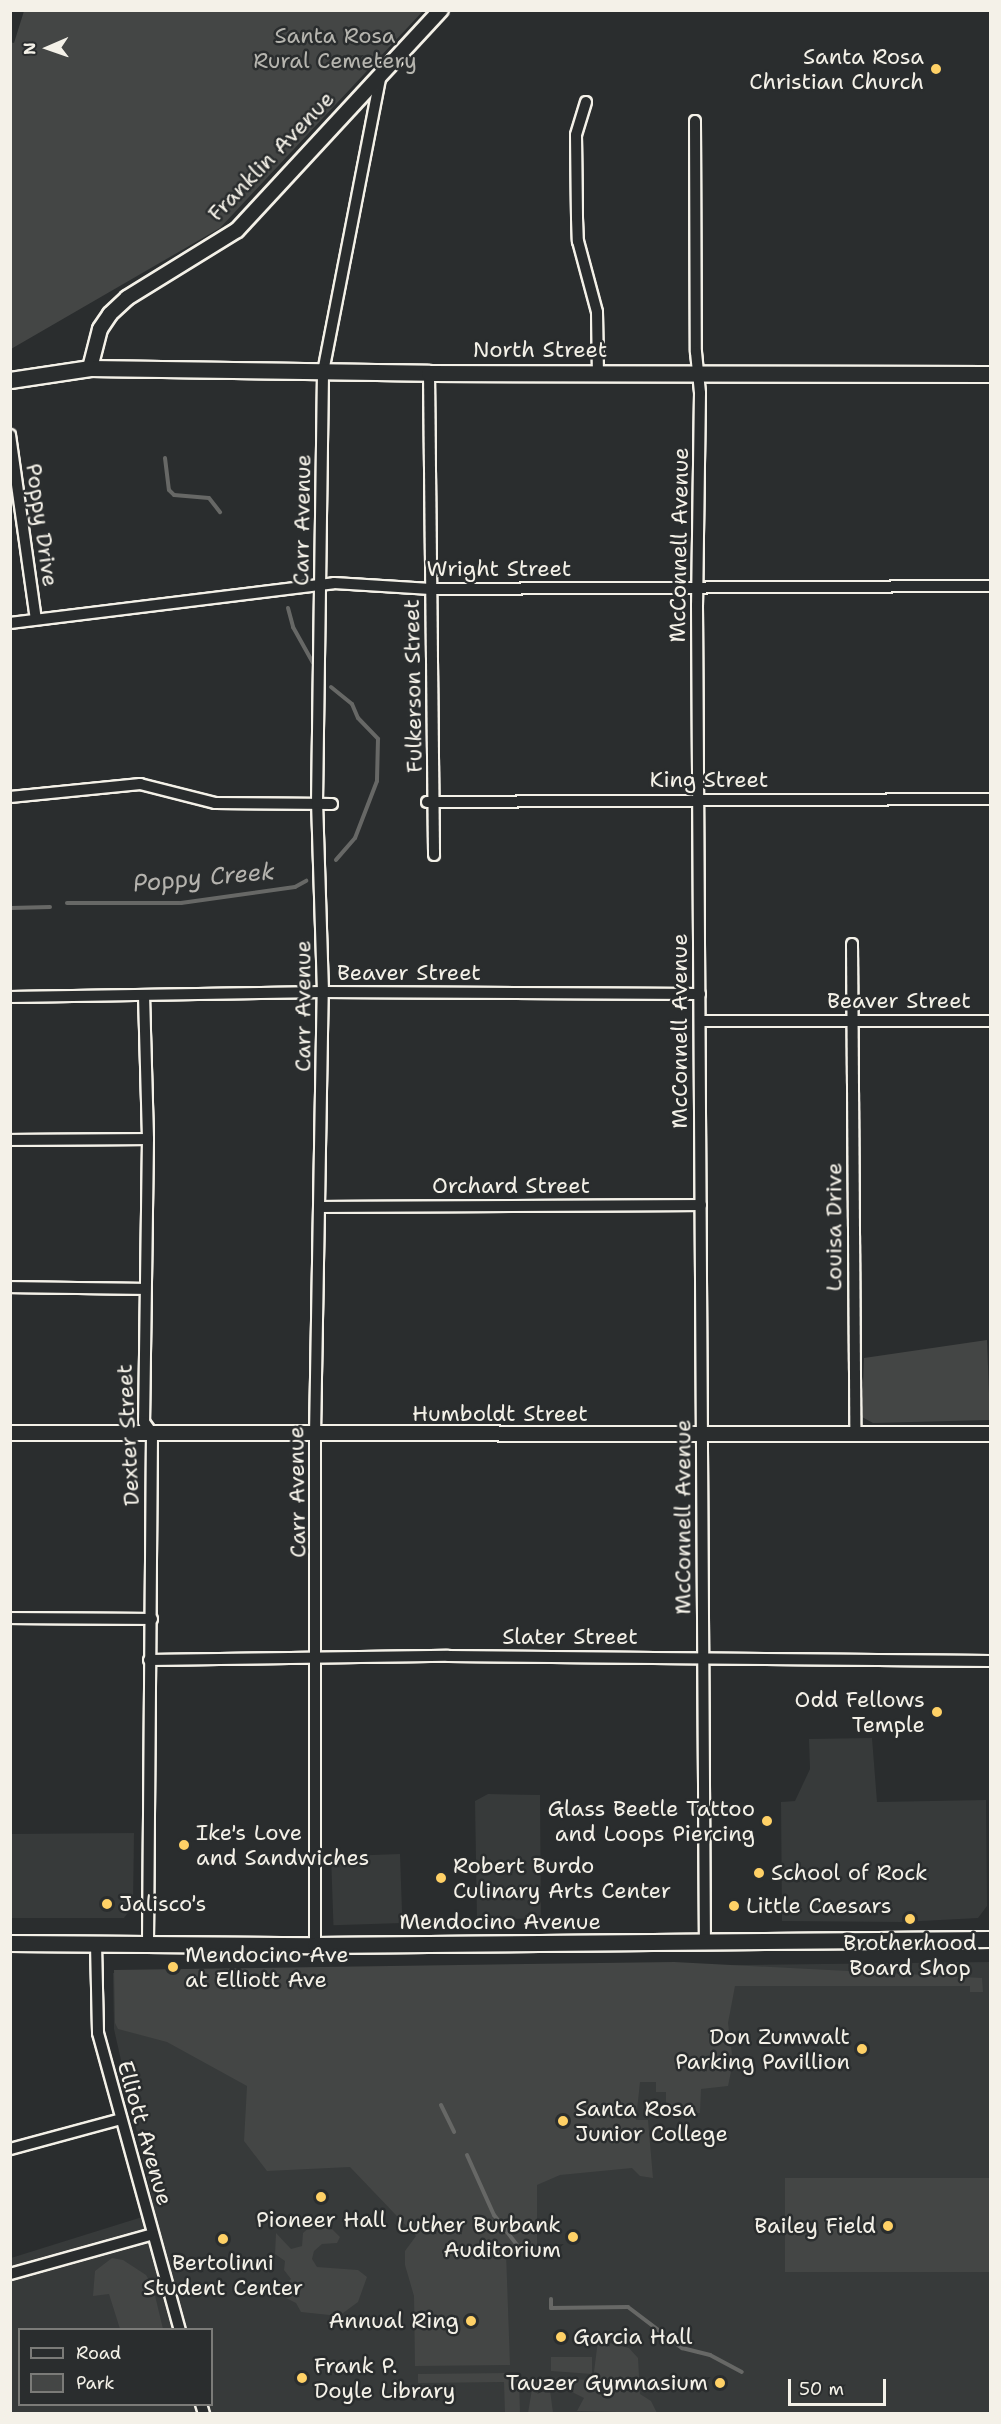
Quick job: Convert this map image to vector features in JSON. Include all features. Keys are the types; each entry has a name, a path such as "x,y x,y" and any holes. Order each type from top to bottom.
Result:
{"main road":[{"name":"North Street","path":"90,368 429,373 990,374"},
{"path":"10,380 90,368"},
{"name":"Mendocino Avenue","path":"10,1942 315,1945 990,1939"}],"street":[{"name":"Franklin Avenue","path":"90,368 100,329 110,314 127,298 237,230 441,10"},
{"name":"Carr Avenue","path":"315,1945 315,1435 322,1207 323,992 317,803 323,372 382,73"},
{"path":"586,102 576,135 578,241 597,312 598,374"},
{"name":"McConnell Avenue","path":"695,121 699,372 697,587 705,1942"},
{"name":"Fulkerson Street","path":"429,373 430,802 434,855"},
{"name":"Poppy Drive","path":"10,435 36,619"},
{"name":"Wright Street","path":"10,623 320,584 431,589 990,586"},
{"path":"10,797 140,784 215,803 332,804"},
{"name":"King Street","path":"430,802 990,799"},
{"name":"Louisa Drive","path":"852,945 855,1432"},
{"name":"Beaver Street","path":"10,997 323,992 700,994"},
{"name":"Dexter Street","path":"144,995 147,1139 144,1422 152,1433 148,1944"},
{"name":"Beaver Street","path":"700,1021 990,1021"},
{"path":"10,1140 147,1139"},
{"name":"Orchard Street","path":"322,1207 701,1205"},
{"path":"10,1287 145,1289"},
{"name":"Humboldt Street","path":"10,1433 315,1435 855,1432 990,1434"},
{"path":"10,1618 152,1619"},
{"name":"Slater Street","path":"149,1660 703,1658 990,1661"},
{"name":"Elliott Avenue","path":"96,1944 98,2033 179,2328"},
{"path":"10,2149 121,2119"},
{"path":"10,2274 153,2234"}],"shaded area":[{"path":"872,1738 877,1802 986,1800 987,1906 978,1918 902,1922 782,1921 781,1802 795,1801 810,1769 809,1739"},
{"path":"488,1794 540,1795 541,1918 477,1920 475,1801"},
{"path":"134,1833 133,1906 124,1918 11,1918 11,1834"},
{"path":"400,1854 402,1923 333,1925 331,1856"},
{"name":"Santa Rosa Junior College","path":"990,1962 990,2413 11,2414 11,2258 155,2213 114,2029 113,1973"}],"green space":[{"name":"Santa Rosa Rural Cemetery","path":"24,10 423,11 220,228 11,349 10,42 14,43"},
{"path":"987,1340 990,1420 873,1423 862,1417 864,1358"},
{"path":"674,1962 982,1978 983,1992 970,1992 970,1986 735,1986 728,2023 733,2062 728,2086 701,2089 700,2113 666,2113 666,2092 656,2092 656,2082 640,2082 636,2120 648,2120 653,2178 640,2176 632,2168 560,2175 537,2185 537,2250 506,2252 510,2365 415,2366 414,2296 405,2265 405,2251 416,2236 350,2167 267,2171 244,2141 247,2086 167,2042 118,2029 115,2023 114,1970"},
{"name":"Bailey Field","path":"785,2178 990,2178 990,2272 785,2272"},
{"path":"311,2226 329,2226 340,2237 337,2243 322,2244 314,2251 312,2259 317,2267 358,2270 367,2277 358,2302 339,2316 301,2312 296,2303 278,2294 291,2279 284,2270 285,2261 275,2254 276,2233 291,2249 302,2246 303,2233"},
{"path":"112,2258 123,2260 146,2275 153,2287 163,2328 120,2328 109,2294 93,2296 95,2271"},
{"path":"598,2340 629,2348 638,2358 640,2394 651,2401 657,2413 577,2411 584,2398 568,2390 564,2379 593,2380"},
{"path":"551,2357 592,2357 592,2374 551,2371"},
{"path":"513,2373 519,2380 520,2413 505,2413 504,2382 418,2383 418,2374"},
{"path":"544,2381 550,2390 553,2413 528,2413 533,2383"}],"waterway":[{"name":"Poppy Creek","path":"165,458 169,490 174,495 209,498 220,512"},
{"name":"Poppy Creek","path":"288,608 293,627 313,663"},
{"name":"Poppy Creek","path":"331,687 352,704 358,718 378,739 377,781 355,838 336,860"},
{"name":"Poppy Creek","path":"67,903 181,903 295,887 306,881"},
{"name":"Poppy Creek","path":"10,908 50,907"},
{"path":"441,2105 454,2132"},
{"path":"467,2155 494,2215 521,2250"},
{"path":"551,2299 551,2308 628,2307 682,2348 710,2355 742,2372"}],"place":[{"name":"Santa Rosa Christian Church","path":"936,69"},
{"name":"Odd Fellows Temple","path":"937,1712"},
{"name":"Glass Beetle Tattoo and Loops Piercing","path":"767,1821"},
{"name":"Ike's Love and Sandwiches","path":"184,1845"},
{"name":"School of Rock","path":"759,1873"},
{"name":"Robert Burdo Culinary Arts Center","path":"441,1878"},
{"name":"Jalisco's","path":"107,1904"},
{"name":"Little Caesars","path":"734,1906"},
{"name":"Brotherhood Board Shop","path":"910,1919"},
{"name":"Mendocino Ave at Elliott Ave","path":"173,1967"},
{"name":"Don Zumwalt Parking Pavillion","path":"862,2049"},
{"name":"Santa Rosa Junior College","path":"563,2121"},
{"name":"Pioneer Hall","path":"321,2197"},
{"name":"Bailey Field","path":"888,2226"},
{"name":"Luther Burbank Auditorium","path":"573,2237"},
{"name":"Bertolinni Student Center","path":"223,2239"},
{"name":"Annual Ring","path":"471,2321"},
{"name":"Garcia Hall","path":"561,2337"},
{"name":"Frank P. Doyle Library","path":"302,2378"},
{"name":"Tauzer Gymnasium","path":"720,2383"}]}
